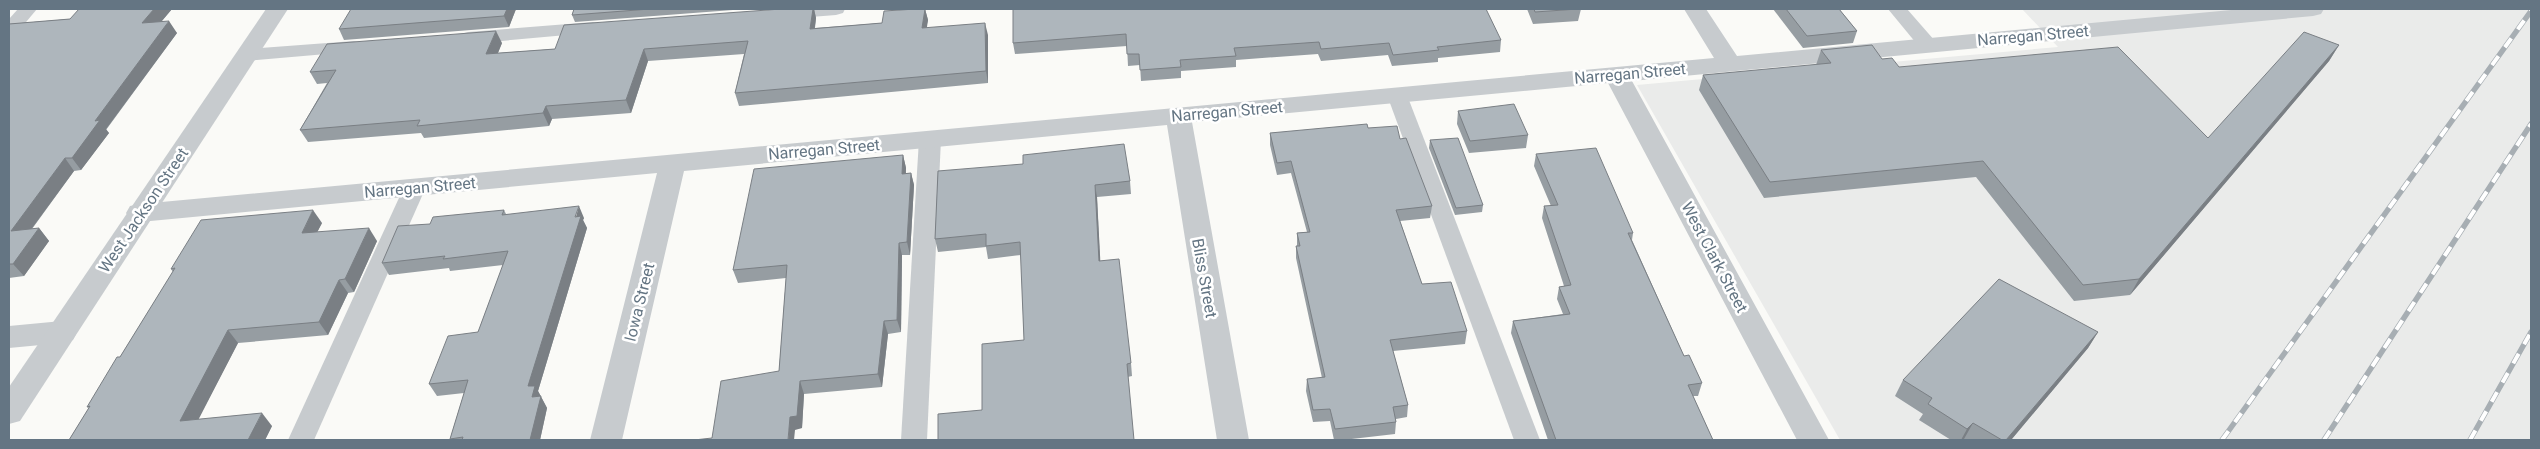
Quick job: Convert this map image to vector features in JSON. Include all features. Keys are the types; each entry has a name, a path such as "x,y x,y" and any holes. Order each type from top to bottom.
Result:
{"street":[{"name":"West Jackson Street","path":"9,412 277,9"},
{"path":"1695,9 1730,64"},
{"name":"Narregan Street","path":"140,213 2313,9"},
{"name":"West Clark Street","path":"1616,74 1813,440"},
{"name":"Bliss Street","path":"1178,116 1233,440"},
{"name":"Iowa Street","path":"606,440 673,163"},
{"path":"9,337 62,332"}],"lane":[{"path":"9,30 28,9"},
{"path":"767,14 836,9"},
{"path":"1897,9 1928,45"},
{"path":"452,39 610,27"},
{"path":"246,56 374,45"},
{"path":"1397,95 1528,440"},
{"path":"914,440 930,139"},
{"path":"301,440 415,187"}],"shaded area":[{"path":"2022,9 2531,9 2531,440 1840,440 1637,85 2058,47"}],"building":[{"path":"79,9 154,9 142,23 169,21 95,121 100,120 72,158 65,158 11,231 39,228 13,264 9,264 9,24 70,19"},
{"path":"351,9 507,9 504,16 339,29"},
{"path":"574,9 650,9 572,15"},
{"path":"781,9 813,9 810,29 882,23 884,11 916,9 925,9 922,28 985,23 986,71 735,93 748,41 644,49 626,100 546,106 543,113 417,126 420,120 300,130 336,70 310,72 327,44 496,31 486,54 555,49 564,25"},
{"path":"1013,9 1486,9 1501,40 1437,47 1439,50 1393,55 1389,43 1321,49 1319,42 1234,48 1236,56 1180,60 1181,67 1140,70 1139,54 1127,54 1126,34 1013,43"},
{"path":"1534,9 1578,9 1535,12"},
{"path":"1786,9 1839,9 1857,31 1807,36"},
{"path":"2304,32 2339,45 2139,279 2083,285 1983,161 1770,182 1703,75 1831,63 1821,50 1872,45 1882,59 1892,58 1899,67 2118,47 2208,138"},
{"path":"1514,104 1528,135 1470,141 1458,111"},
{"path":"1367,124 1368,128 1397,126 1400,139 1406,138 1432,206 1396,210 1422,284 1451,282 1467,331 1390,340 1408,405 1393,407 1396,422 1335,429 1330,409 1313,410 1307,379 1325,377 1296,246 1300,246 1297,233 1310,232 1291,161 1277,163 1270,133"},
{"path":"1458,138 1483,205 1456,208 1430,140"},
{"path":"1124,144 1130,181 1095,185 1099,261 1119,259 1131,363 1127,364 1134,440 938,440 938,414 982,410 982,344 1024,340 1020,242 986,246 986,234 935,239 938,171 1023,164 1023,155"},
{"path":"1596,148 1633,233 1628,233 1684,356 1689,355 1702,383 1688,385 1713,440 1556,440 1513,321 1570,314 1559,287 1571,285 1544,206 1558,205 1536,154"},
{"path":"903,155 902,174 911,173 907,242 899,243 897,320 884,321 878,374 800,381 797,416 790,417 788,440 694,440 712,438 721,381 779,371 787,265 733,270 754,169"},
{"path":"579,206 575,217 581,216 528,386 535,386 532,397 541,396 530,440 462,440 463,437 450,439 468,380 429,384 448,336 478,332 508,251 443,259 445,256 382,263 398,226 430,224 433,217 504,210 502,215"},
{"path":"313,210 302,233 369,228 345,279 339,280 319,322 228,330 180,421 262,413 248,440 69,440 117,357 120,357 175,268 171,269 201,220"},
{"path":"1999,279 2098,332 2006,440 2002,440 1973,423 1967,429 1928,404 1932,398 1903,380"}],"railway":[{"path":"2222,440 2531,11"},
{"path":"2324,440 2531,124"},
{"path":"2470,440 2531,332"}]}
